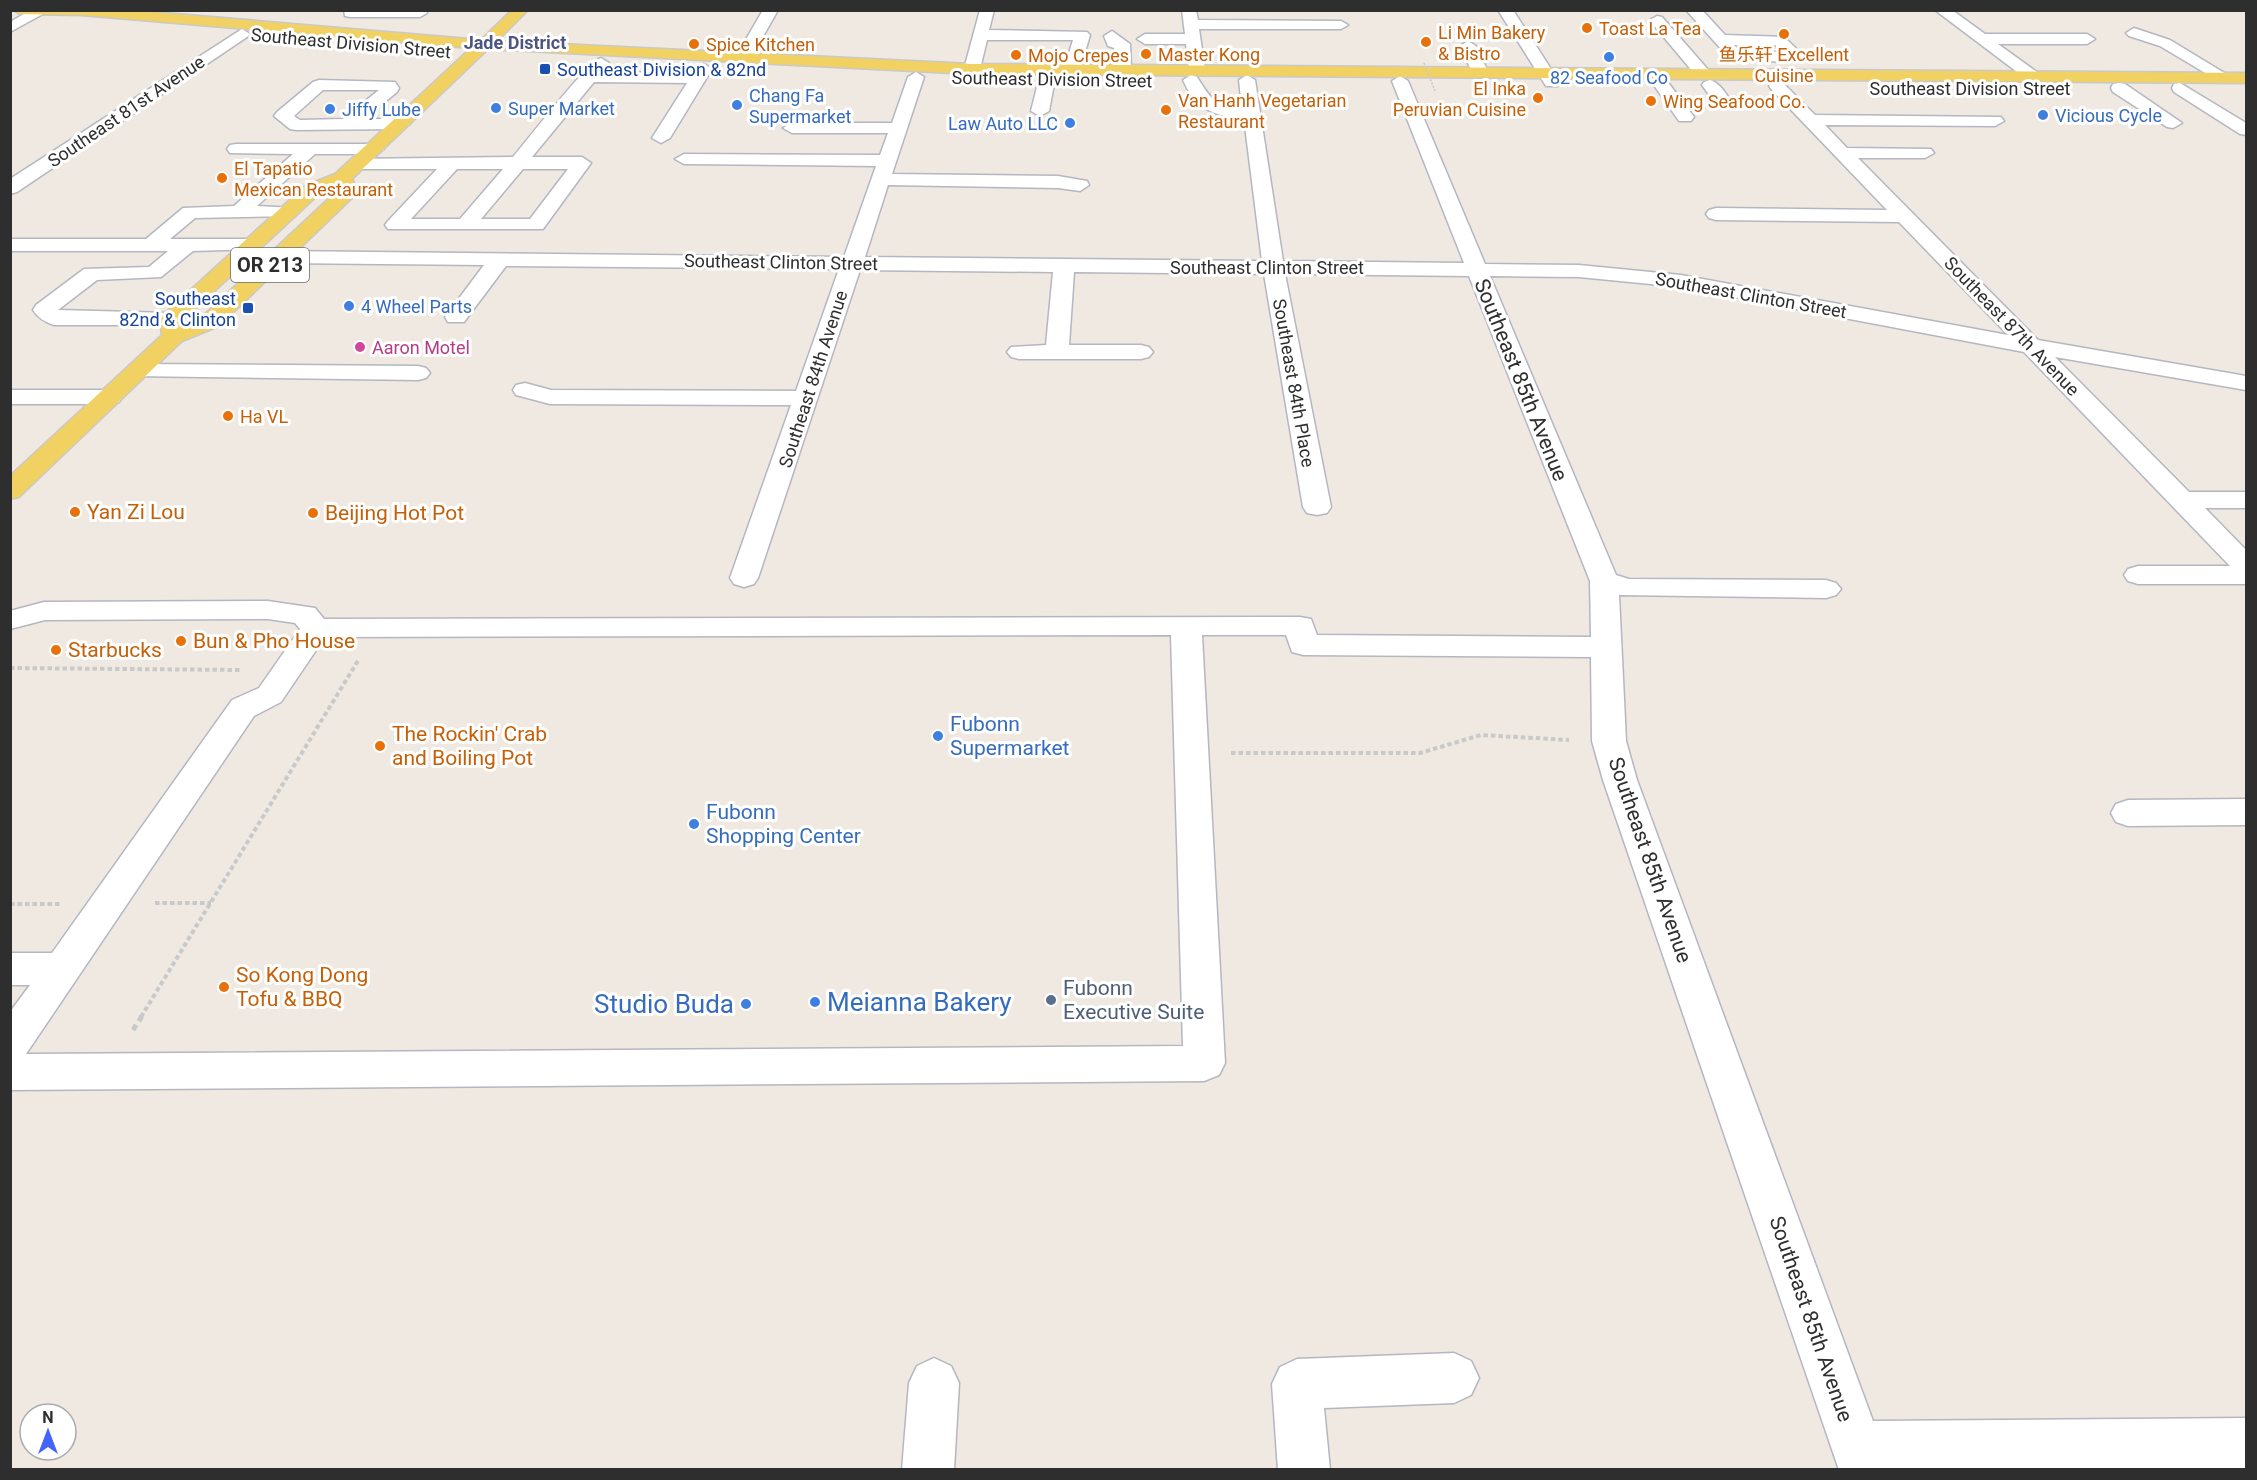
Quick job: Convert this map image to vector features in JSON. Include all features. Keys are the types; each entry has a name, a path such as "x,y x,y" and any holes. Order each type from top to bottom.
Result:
{"main road":[{"name":"Southeast Division Street","path":"20,10 81,11 328,30 601,63 653,72"},
{"name":"OR 213","path":"10,491 139,371 173,328 252,245 312,190 342,178 360,163 521,10"},
{"name":"Southeast Division Street","path":"42,11 61,19 242,34 480,49 972,69 1123,70 1247,80 1400,81 1548,78 1707,80 1777,86 2119,88 2223,77 2247,78"},
{"path":"916,77 963,73 972,69"},
{"name":"Southeast Division Street","path":"702,74 1047,79 1322,70 1480,72 1661,84 1755,75 2187,82 2247,88"},
{"path":"1247,80 1247,76 1252,75 1306,75 1322,70"},
{"path":"1894,87 1924,83 2035,84 2038,81 2035,78"},
{"name":"OR 213","path":"173,328 211,321 348,191 342,178"}],"street":[{"path":"742,60 771,10"},
{"path":"972,69 987,10"},
{"path":"1505,10 1548,78"},
{"path":"1693,10 1755,75"},
{"path":"1942,10 2035,78"},
{"path":"10,28 42,11"},
{"path":"328,30 351,12 420,13"},
{"path":"1657,20 1724,103"},
{"path":"1191,25 1196,94 1222,113 1252,113"},
{"path":"1145,39 1191,25 1341,25"},
{"path":"2134,33 2165,43 2223,77"},
{"name":"Southeast 81st Avenue","path":"10,188 242,34"},
{"path":"981,35 1082,35 1072,70"},
{"path":"1113,36 1113,43 1122,44 1123,70"},
{"path":"1982,39 2087,39"},
{"path":"1721,40 1779,40 1797,57 1737,57"},
{"path":"1468,46 1480,72"},
{"path":"466,225 515,163 601,63"},
{"path":"588,77 653,72 702,74"},
{"path":"661,138 702,74"},
{"name":"Southeast 84th Avenue","path":"744,578 916,77"},
{"path":"1040,111 1047,79"},
{"name":"Southeast 84th Place","path":"1247,80 1273,267 1317,507"},
{"name":"Southeast 85th Avenue","path":"1400,81 1604,581 1609,741 1620,780 1861,1458"},
{"path":"2187,82 2247,130"},
{"path":"1661,84 1685,117"},
{"path":"348,124 391,88 389,85 319,85 283,116 296,125 401,124"},
{"name":"Southeast 87th Avenue","path":"1777,86 2247,566"},
{"path":"2119,88 2173,123"},
{"path":"1811,120 1995,121"},
{"path":"792,128 898,128"},
{"path":"236,148 375,148"},
{"path":"239,212 310,148"},
{"path":"1843,153 1925,153"},
{"path":"684,159 884,170 1080,185"},
{"path":"360,163 452,163 515,163 582,163 536,225 395,225 452,163"},
{"path":"151,245 190,212 288,212"},
{"path":"1716,214 1904,216"},
{"path":"10,245 252,245"},
{"path":"173,328 54,318 44,310 92,274 154,273 188,245"},
{"name":"Southeast Clinton Street","path":"279,257 1476,268 1579,271 1681,281 2031,346 2247,383"},
{"path":"456,317 500,259"},
{"path":"1057,352 1064,265"},
{"path":"1019,352 1141,352"},
{"path":"139,371 418,373"},
{"path":"525,390 550,397 807,398"},
{"path":"10,397 110,397"},
{"path":"2182,500 2247,500"},
{"path":"2138,575 2247,575"},
{"path":"1604,581 1628,588 1826,590"},
{"path":"10,620 44,611 268,610 304,615 316,628 1300,626 1303,645 1607,647"},
{"path":"10,1072 1204,1063 1186,626"},
{"path":"10,1045 243,708 270,695 316,628"},
{"path":"2128,813 2247,812"},
{"path":"10,969 63,969"},
{"path":"1304,1470 1298,1384 1454,1377"},
{"path":"928,1470 934,1383"},
{"path":"1861,1458 2247,1443"}],"path":[{"path":"1424,63 1435,91"},
{"path":"1191,753 1420,753 1481,735 1609,741"}],"place":[{"name":"Toast La Tea","path":"1587,28"},
{"name":"鱼乐轩 Excellent Cuisine","path":"1784,34"},
{"name":"Li Min Bakery & Bistro","path":"1426,42"},
{"name":"Spice Kitchen","path":"694,44"},
{"name":"Master Kong","path":"1146,54"},
{"name":"Mojo Crepes","path":"1016,55"},
{"name":"82 Seafood Co","path":"1609,57"},
{"name":"Southeast Division & 82nd","path":"545,69"},
{"name":"El Inka Peruvian Cuisine","path":"1538,98"},
{"name":"Wing Seafood Co.","path":"1651,101"},
{"name":"Chang Fa Supermarket","path":"737,105"},
{"name":"Super Market","path":"496,108"},
{"name":"Jiffy Lube","path":"330,109"},
{"name":"Van Hanh Vegetarian Restaurant","path":"1166,110"},
{"name":"Vicious Cycle","path":"2043,115"},
{"name":"Law Auto LLC","path":"1070,123"},
{"name":"El Tapatio Mexican Restaurant","path":"222,178"},
{"name":"4 Wheel Parts","path":"349,306"},
{"name":"Southeast 82nd & Clinton","path":"248,308"},
{"name":"Aaron Motel","path":"360,347"},
{"name":"Ha VL","path":"228,416"},
{"name":"Yan Zi Lou","path":"75,512"},
{"name":"Beijing Hot Pot","path":"313,513"},
{"name":"Bun & Pho House","path":"181,641"},
{"name":"Starbucks","path":"56,650"},
{"name":"Fubonn Supermarket","path":"938,736"},
{"name":"The Rockin' Crab and Boiling Pot","path":"380,746"},
{"name":"Fubonn Shopping Center","path":"694,824"},
{"name":"So Kong Dong Tofu & BBQ","path":"224,987"},
{"name":"Fubonn Executive Suite","path":"1051,1000"},
{"name":"Meianna Bakery","path":"815,1002"},
{"name":"Studio Buda","path":"746,1004"}],"district":[{"name":"Jade District","path":"515,42"}]}
